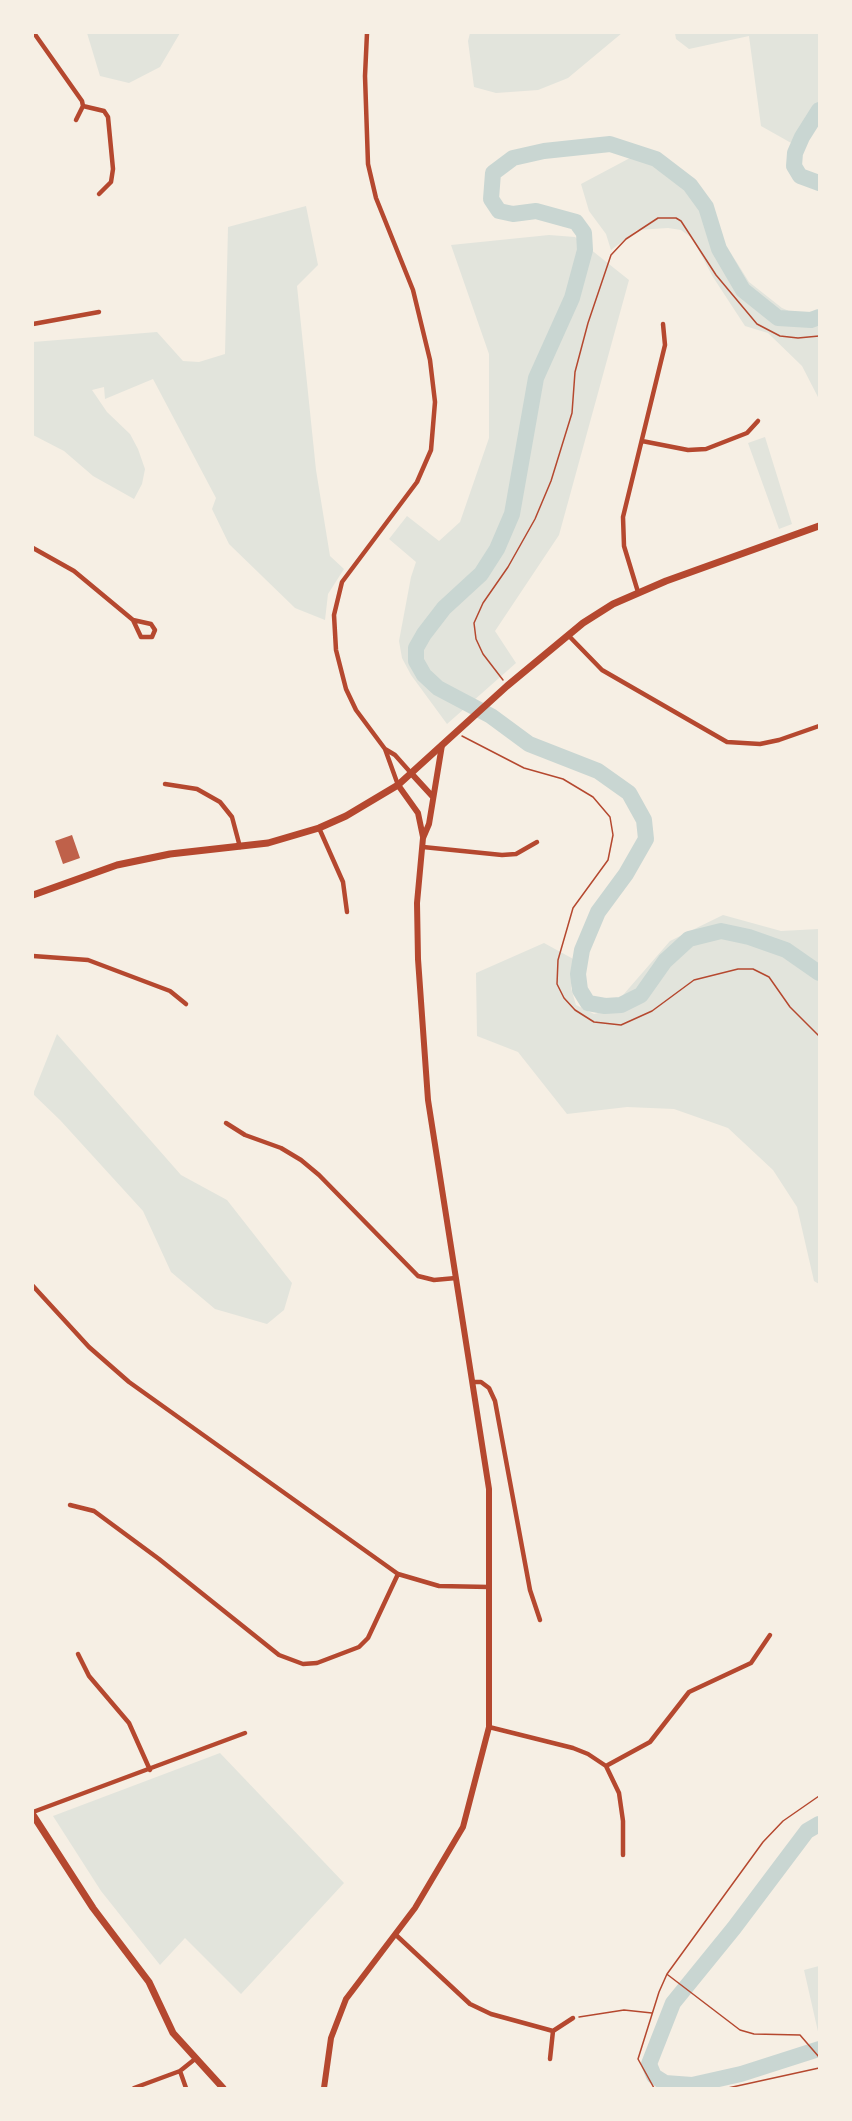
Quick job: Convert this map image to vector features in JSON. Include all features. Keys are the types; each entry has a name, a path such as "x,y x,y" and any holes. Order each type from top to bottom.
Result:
{"main road":[{"path":"33,895 109,867 145,858 240,847 288,838 319,828 366,806 398,785 495,696 600,611 638,592 819,526"},
{"path":"33,1814 93,1908 149,1982 174,2033 223,2088"}],"street":[{"path":"34,33 83,106 104,111 108,117 113,169 111,182 99,194"},
{"path":"367,33 365,76 368,165 376,198 413,290 430,360 435,402 431,450 417,482 342,582 334,615 336,650 346,689 361,719 385,749 395,755 433,797"},
{"path":"75,120 83,106"},
{"path":"33,324 99,312"},
{"path":"638,592 626,557 622,529 664,345 663,324"},
{"path":"642,441 688,450 706,448 747,433 758,421"},
{"path":"33,548 74,571 133,620 141,637 152,637 155,630 151,624 133,620"},
{"path":"568,635 602,670 727,742 760,744 819,726"},
{"path":"423,838 429,824 442,745"},
{"path":"324,2088 331,2038 346,1999 396,1935 463,1827 489,1727 489,1489 425,1077 417,930 423,838 418,813 398,785 387,762 385,749"},
{"path":"165,784 197,789 220,802 232,817 240,847"},
{"path":"319,828 343,882 347,912"},
{"path":"423,847 502,855 516,854 537,842"},
{"path":"33,956 88,960 170,991 186,1004"},
{"path":"226,1123 245,1135 281,1148 301,1160 319,1175 418,1276 434,1280 456,1278"},
{"path":"33,1286 89,1347 122,1377 398,1574 439,1586 489,1587"},
{"path":"473,1382 481,1382 489,1388 495,1401 530,1590 540,1620"},
{"path":"70,1505 94,1511 159,1559 279,1655 303,1664 317,1663 359,1647 368,1638 398,1574"},
{"path":"606,1766 650,1742 689,1692 751,1663 770,1635"},
{"path":"78,1654 89,1676 129,1723 150,1770"},
{"path":"489,1727 573,1748 588,1754 606,1766 616,1784 622,1805 623,1855"},
{"path":"33,1814 245,1733"},
{"path":"396,1935 470,2004 491,2014 553,2031 573,2018"},
{"path":"550,2059 553,2031"},
{"path":"134,2088 180,2071 195,2059"},
{"path":"180,2071 186,2088"}],"path":[{"path":"507,686 483,654 476,639 474,623 483,603 508,567 535,519 551,481 572,413 575,372 611,255 626,239 658,218 676,218 681,221 716,275 757,324 780,336 798,338 819,336"},
{"path":"454,732 524,768 562,779 593,796 610,817 613,835 608,860 573,908 558,960 557,984 564,998 575,1010 594,1022 621,1025 652,1011 694,980 738,969 753,969 769,977 790,1007 819,1036"},
{"path":"654,2088 638,2060 667,1974 763,1842 783,1821 819,1796"},
{"path":"667,1974 740,2030 754,2034 800,2035 819,2057"},
{"path":"573,2018 624,2010 653,2013"},
{"path":"728,2088 819,2068"}],"shaded area":[{"path":"87,33 180,33 160,67 129,83 100,76"},
{"path":"470,33 622,33 568,78 538,90 496,93 474,87 468,41"},
{"path":"675,33 819,33 819,123 793,144 761,126 749,36 689,49 676,39"},
{"path":"645,150 668,169 702,207 749,282 782,308 803,317 819,315 819,399 802,366 768,333 745,326 713,277 692,238 681,230 668,228 637,230 611,250 606,234 589,211 581,184"},
{"path":"306,206 318,265 297,286 316,470 330,556 344,569 328,594 325,620 295,608 229,544 212,509 216,498 153,379 105,399 104,387 92,390 107,412 130,434 138,449 145,469 142,484 134,499 93,476 64,451 33,435 33,342 157,332 183,361 199,362 225,354 228,227"},
{"path":"549,235 575,237 629,280 559,535 495,631 516,663 447,724 411,675 402,658 399,641 416,562 389,539 407,516 439,541 460,522 489,438 489,354 451,245"},
{"path":"765,437 792,524 779,529 748,443"},
{"path":"723,915 781,931 819,929 819,1284 814,1281 797,1207 773,1170 728,1128 674,1109 627,1107 567,1114 518,1052 477,1036 476,973 544,943 577,961 571,988 576,1005 594,1014 610,1010 670,941"},
{"path":"57,1034 181,1175 227,1200 292,1283 284,1310 267,1324 215,1309 171,1272 143,1211 60,1120 33,1094"},
{"path":"220,1753 344,1883 241,1994 185,1938 160,1965 101,1891 53,1816"},
{"path":"819,1966 819,2036 804,1970"}],"building":[{"path":"72,835 80,858 63,864 55,841"}],"waterway":[{"path":"819,110 802,137 795,153 794,166 800,176 819,183"},
{"path":"819,317 811,320 778,318 743,290 719,249 706,207 690,185 656,159 610,144 544,151 513,158 493,173 491,199 499,211 513,214 536,211 576,222 584,233 585,250 572,298 536,378 512,514 497,549 481,574 444,608 416,648 416,661 424,675 438,688 491,716 529,744 598,771 629,793 644,820 646,839 626,874 598,912 582,950 578,974 580,990 588,1003 605,1006 621,1005 641,995 665,961 689,939 721,931 749,937 786,950 819,973"},
{"path":"819,1824 807,1831 734,1928 673,2003 649,2064 654,2076 665,2083 692,2085 741,2074 819,2049"}]}
